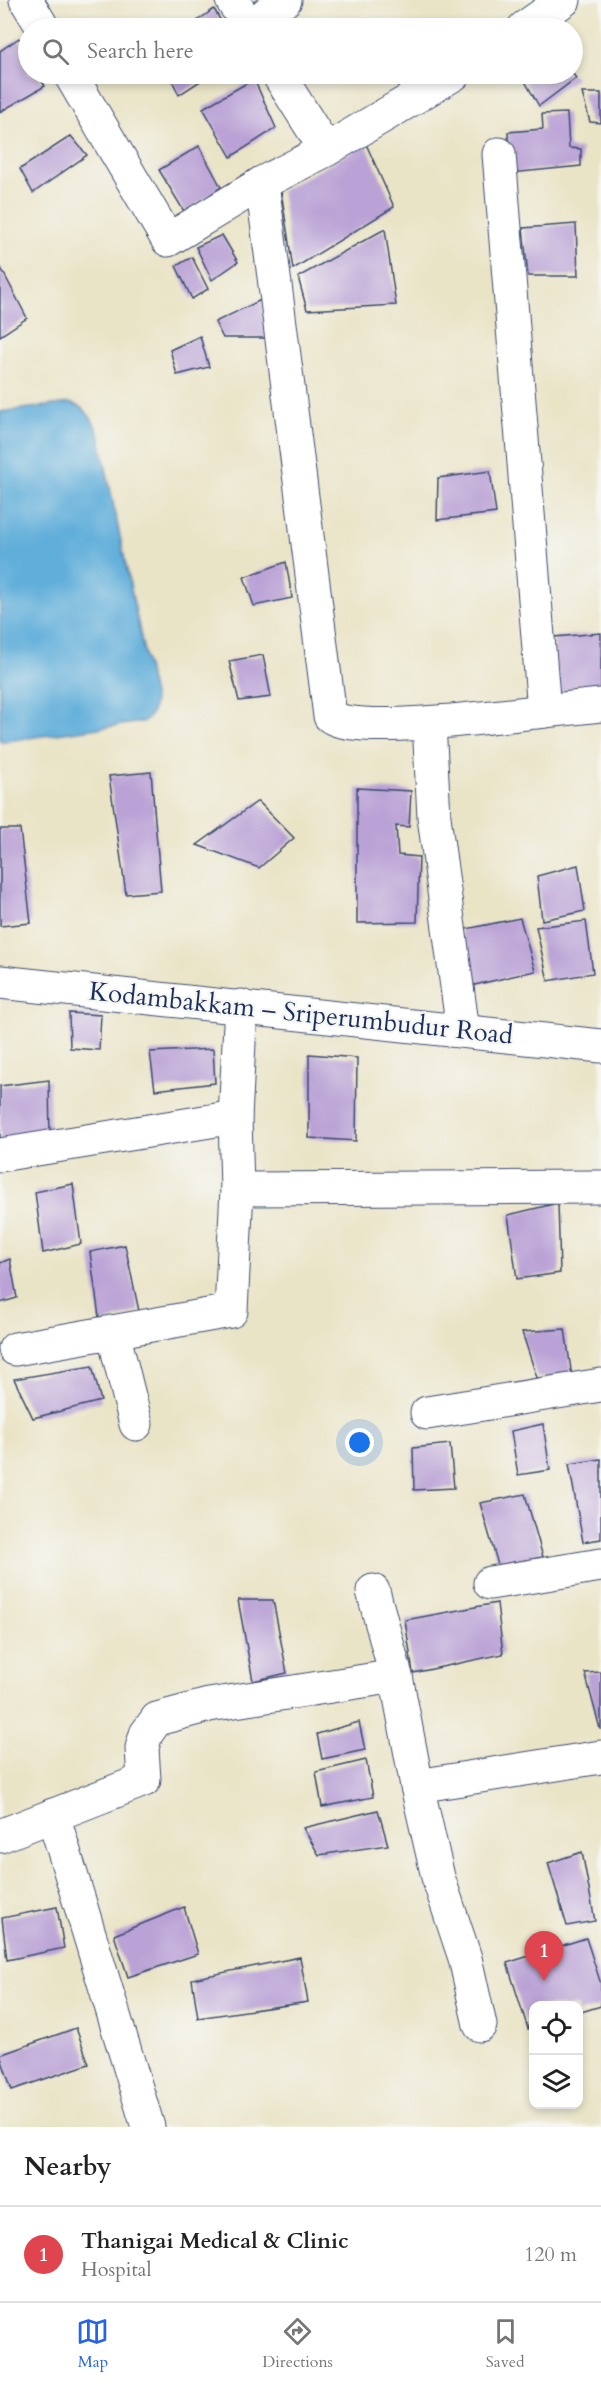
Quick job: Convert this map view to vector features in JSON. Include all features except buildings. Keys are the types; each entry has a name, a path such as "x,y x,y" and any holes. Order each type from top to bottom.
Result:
{"street":[{"path":"26,0 37,18"},
{"path":"243,18 285,0"},
{"path":"538,18 562,1"},
{"path":"76,84 168,240 262,183 326,150 437,84"},
{"path":"284,84 326,150"},
{"path":"499,154 544,711"},
{"path":"262,183 330,716 336,721 363,723 449,723 601,705"},
{"path":"429,723 434,817 463,1031"},
{"name":"Kodambakkam – Sriperumbudur Road","path":"0,982 601,1046"},
{"path":"15,1349 231,1311 237,1190 235,1117 241,1006"},
{"path":"0,1155 235,1117"},
{"path":"237,1190 601,1187"},
{"path":"113,1332 136,1424"},
{"path":"427,1413 601,1385"},
{"path":"490,1583 601,1565"},
{"path":"373,1591 396,1676 417,1786 438,1877 465,1958 480,2025"},
{"path":"0,1836 144,1780 142,1748 146,1734 157,1719 209,1705 396,1676"},
{"path":"417,1786 601,1757"},
{"path":"54,1815 148,2127"}],"water":[{"path":"70,403 85,411 92,419 99,435 154,700 153,707 150,716 142,722 0,742 0,412"}],"place":[{"name":"Thanigai Medical & Clinic","path":"544,1981"}]}
